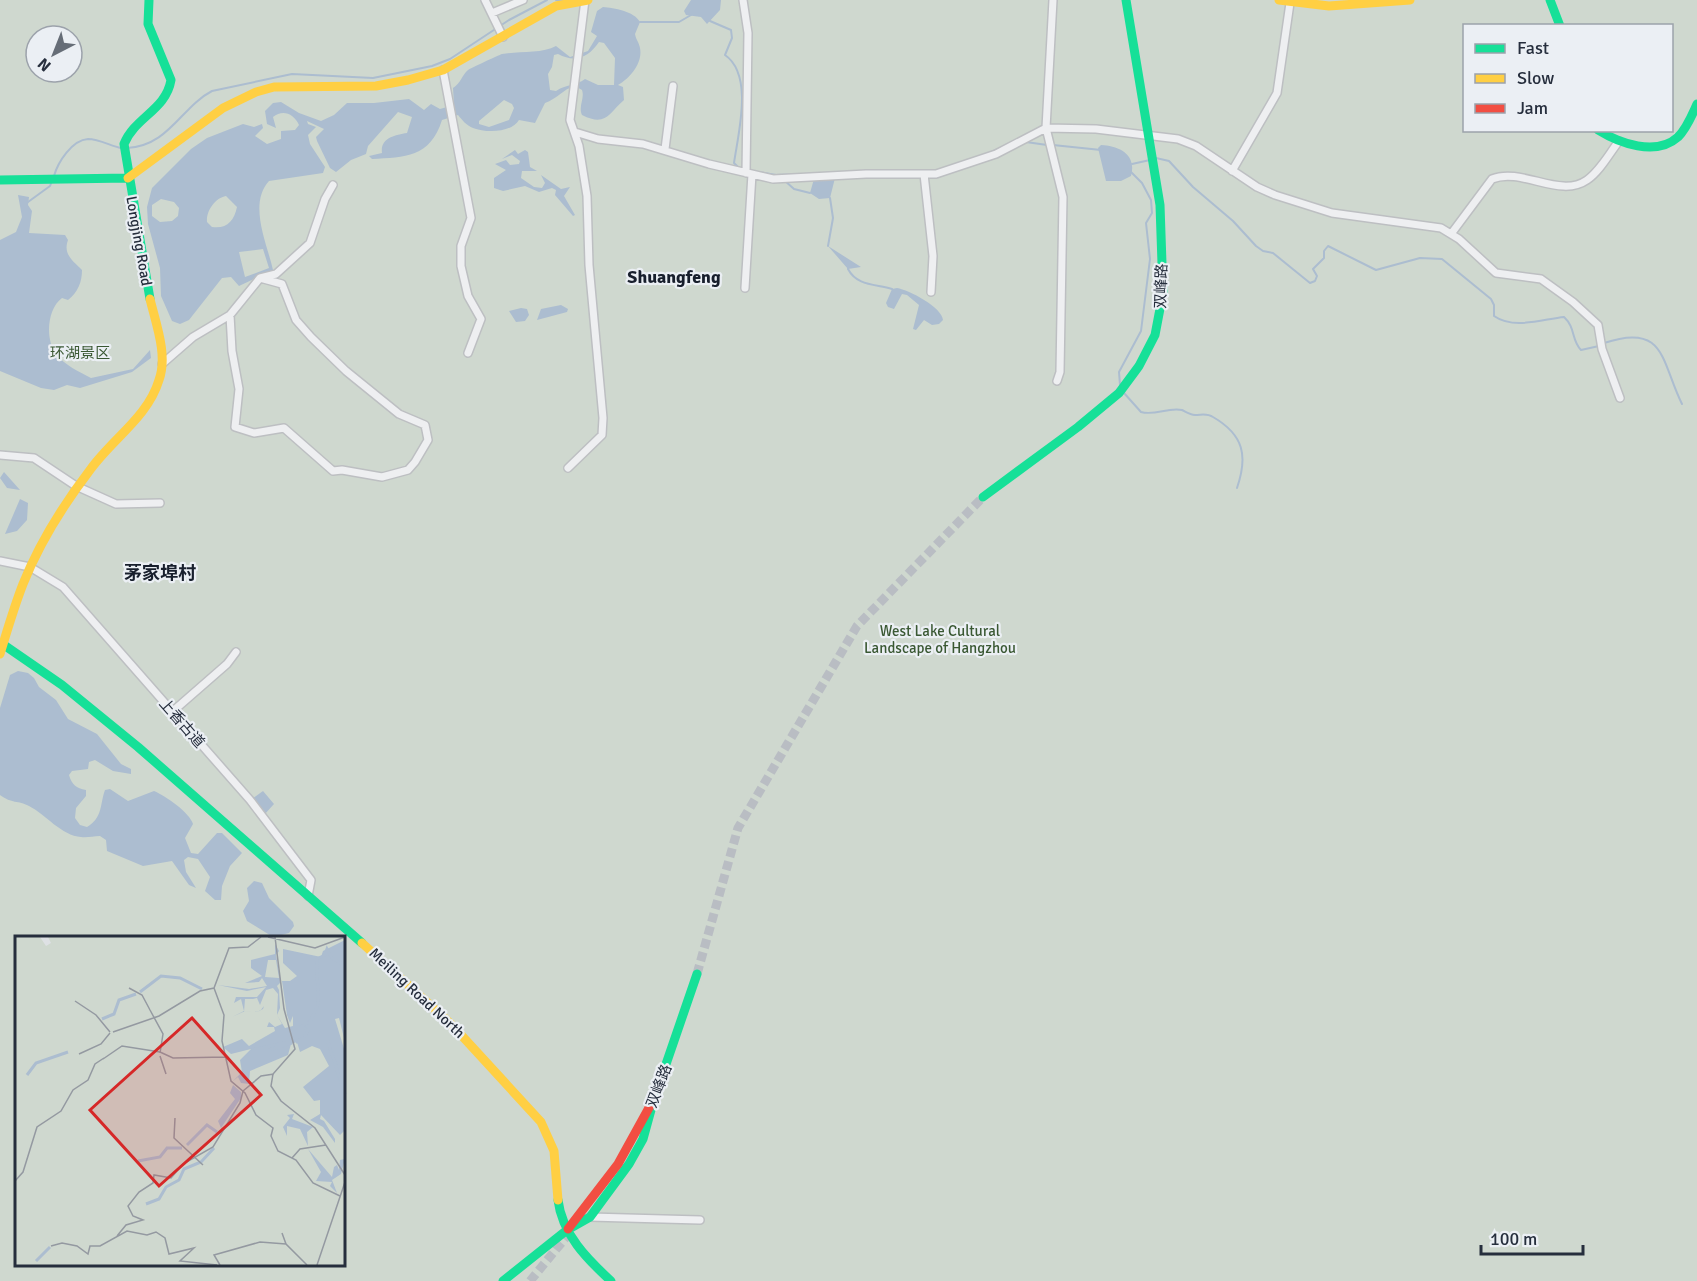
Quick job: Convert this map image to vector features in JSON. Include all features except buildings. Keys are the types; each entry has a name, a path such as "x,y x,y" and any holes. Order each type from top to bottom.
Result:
{"street":[{"path":"0,180 128,178 125,148 129,133 159,109 170,89 171,80 148,24 149,0"},
{"path":"485,0 500,30"},
{"path":"492,13 523,0"},
{"path":"568,468 589,445 602,435 603,418 589,265 587,196 575,132 570,120 587,0"},
{"name":"Longjing Road","path":"2,649 30,567 76,486 103,451 149,405 156,393 162,364 128,178 223,108 256,92 274,87 376,86 443,70 500,30 556,6 587,0"},
{"path":"743,0 748,33 745,288"},
{"path":"1053,0 1046,128 1063,197 1064,266 1060,372 1057,381"},
{"name":"双峰路","path":"983,497 1078,427 1122,388 1155,335 1162,301 1160,205 1126,0"},
{"path":"1279,0 1329,6 1410,0"},
{"path":"1550,0 1559,24"},
{"path":"1232,171 1277,93 1290,3"},
{"path":"443,70 471,218 461,246 461,266 468,296 481,319 468,353"},
{"path":"665,149 673,86"},
{"path":"1602,132 1619,141 1654,146 1674,140 1686,126 1697,104"},
{"path":"575,132 598,139 616,139 665,149 783,178 936,174 961,168 1023,142 1046,128 1096,129 1178,139 1196,146 1257,188 1332,213 1441,228 1496,273 1533,276 1551,285 1596,322 1601,345 1620,398"},
{"path":"1451,234 1492,179 1520,176 1558,185 1579,185 1593,175 1619,141"},
{"path":"924,174 933,256 932,292"},
{"path":"162,364 193,337 230,315 260,278 276,274 310,243 325,199 333,185"},
{"path":"230,315 232,351 238,390 235,428 254,433 284,428 333,471 391,477 408,470 416,462 428,440 425,425 399,414 346,370 296,320 282,284 260,278"},
{"path":"0,455 34,458 76,486 123,506 160,503"},
{"name":"上香古道","path":"0,561 30,567 63,587 250,800 311,880 308,896"},
{"name":"Meiling Road North","path":"2,649 41,666 141,749 425,997 502,1074 544,1125 556,1154 558,1206 567,1230 593,1265 611,1281"},
{"path":"172,712 236,652"},
{"name":"双峰路","path":"605,1191 642,1131 697,974"},
{"path":"567,1230 595,1197 618,1164 654,1099"},
{"path":"503,1281 567,1230 590,1217 630,1164 643,1139 654,1099"},
{"path":"590,1217 700,1220"}],"green space":[{"name":"West Lake Cultural Landscape of Hangzhou","path":"0,0 1697,0 1697,1281 0,1281"}],"water":[{"path":"691,0 721,0 720,10 707,24 701,17 686,15 684,11"},
{"path":"603,7 618,9 633,15 640,22 635,34 640,48 640,59 631,74 618,85 623,87 624,100 606,117 596,120 582,115 582,90 575,86 545,103 535,123 519,120 504,130 485,131 469,126 458,115 442,120 437,133 423,149 405,156 372,159 369,156 382,153 383,144 386,141 393,136 407,133 412,117 398,112 368,146 366,154 351,160 336,172 330,168 317,141 316,137 324,129 307,121 308,124 316,127 308,135 310,144 325,167 323,173 269,181 260,201 261,224 273,270 239,286 231,277 222,278 189,320 180,324 172,321 161,296 160,268 148,224 147,207 152,188 191,149 207,138 243,124 254,127 262,124 263,128 255,136 267,144 281,139 281,131 295,130 299,125 291,116 284,113 273,117 276,128 267,124 265,111 273,103 281,102 299,113 321,121 334,115 347,103 409,99 424,110 431,104 440,109 454,105 453,88 466,72 502,54 537,51 556,46 570,57 588,51 597,36 591,32 597,11","holes":["599,42 604,43 615,58 614,85 598,85 585,79 556,91 550,90 548,74 554,55 576,58 590,52","504,100 512,104 514,108 509,120 489,127 479,124 479,121","226,196 237,207 229,223 222,227 212,227 207,222 208,214 218,199","161,199 174,202 179,208 178,216 172,221 160,222 152,216 152,205","263,249 269,268 245,277 239,252"]},
{"path":"1101,145 1120,149 1129,157 1132,168 1131,176 1121,181 1106,181 1098,148"},
{"path":"515,150 518,154 525,150 528,152 530,167 537,171 522,171 521,178 534,187 542,188 545,183 541,175 561,189 570,187 564,196 575,215 573,216 555,195 556,190 552,188 539,192 525,186 503,191 494,188 494,178 506,170 495,164 506,160 510,165 519,164 520,161 512,155 502,159"},
{"path":"835,178 830,198 819,199 810,193 814,179"},
{"path":"18,195 29,197 28,205 32,211 29,233 65,235 68,240 68,253 82,270 77,290 68,300 62,298 53,309 49,324 52,348 68,365 91,378 133,369 150,350 151,358 132,372 80,388 67,385 54,390 41,388 0,371 0,240 16,232 22,217"},
{"path":"828,246 861,267 848,269"},
{"path":"897,288 931,305 943,320 939,324 932,325 924,320 916,330 913,329 919,305 907,295 902,294 894,309 888,307 886,303 892,289"},
{"path":"561,305 568,309 567,312 537,320 541,309"},
{"path":"527,309 529,315 525,321 516,322 509,311"},
{"path":"4,472 20,490 7,488 0,478"},
{"path":"20,499 28,503 27,520 17,531 5,534"},
{"path":"18,671 28,673 34,678 39,687 56,700 68,719 97,734 121,764 131,769 131,774 113,771 95,760 89,762 88,769 72,771 69,775 73,784 86,790 86,796 76,808 75,818 80,825 87,827 96,819 105,790 110,789 128,801 154,791 159,793 177,805 191,820 193,824 185,838 191,853 198,854 217,833 222,833 242,853 230,866 222,886 221,900 215,900 205,891 210,877 198,859 188,857 184,860 186,872 196,888 189,885 172,861 143,866 107,851 106,840 100,836 74,836 60,829 29,806 8,800 0,795 0,708 10,675"},
{"path":"263,791 274,804 264,815 252,799"},
{"path":"254,881 262,883 269,898 293,922 294,926 289,933 271,936 247,921 243,911 249,901 247,888"}],"waterway":[{"path":"127,148 141,146 154,140 212,91 292,74 373,78 432,66 450,59 509,20 547,0"},
{"path":"556,0 563,0"},
{"path":"640,22 679,22 691,15"},
{"path":"710,21 731,30 732,38 725,55 734,64 742,90 741,121 734,163 739,168"},
{"path":"54,176 66,153 82,140 96,140 121,148"},
{"path":"1026,142 1047,145"},
{"path":"987,154 1009,144"},
{"path":"1053,145 1101,150"},
{"path":"1156,158 1169,161 1193,187 1233,221 1256,246 1263,251 1273,253 1310,283 1315,281 1317,276 1313,269 1324,258 1324,251 1328,246 1376,270 1420,258 1442,259 1491,299 1494,305 1494,316 1519,323 1564,317 1581,350 1599,346"},
{"path":"1132,164 1150,160"},
{"path":"747,170 776,175 831,173"},
{"path":"870,171 933,171"},
{"path":"1120,385 1119,372 1141,331 1150,259 1146,223 1152,213 1151,200 1142,183 1131,172"},
{"path":"784,180 794,189 810,193"},
{"path":"28,202 50,186 52,181"},
{"path":"828,246 833,218 830,198"},
{"path":"848,269 856,279 867,284 892,289"},
{"path":"1604,343 1624,338 1639,338 1650,342 1664,361 1682,404"},
{"path":"1124,393 1141,412 1182,410 1193,415 1209,415 1223,424 1231,431 1241,447 1242,466 1237,488"}],"tunnel":[{"path":"697,974 738,828 857,626 983,497"},
{"path":"530,1281 572,1230"}],"traffic: fast":[{"path":"149,0 148,24 171,80 163,99 135,127 124,144 150,299"},
{"path":"983,497 1078,427 1119,393 1139,366 1155,335 1163,293 1160,205 1126,0"},
{"path":"1550,0 1559,24"},
{"path":"1602,132 1638,146 1659,146 1678,137 1697,104"},
{"path":"0,180 128,178"},
{"path":"4,645 62,685 138,747 362,943"},
{"path":"653,1102 697,974"},
{"path":"503,1281 567,1230 590,1217 629,1164 643,1139 654,1099"},
{"path":"558,1200 560,1212 570,1235 593,1264 611,1281"}],"traffic: slow":[{"path":"128,178 223,108 256,92 274,87 376,86 408,80 443,70 556,6 588,0"},
{"path":"1279,0 1329,6 1410,0"},
{"path":"0,654 23,584 53,525 90,470 138,417 154,393 161,370 162,350 150,299"},
{"path":"362,943 452,1025 541,1122 554,1151 558,1200"}],"traffic: jam":[{"path":"568,1229 618,1164 650,1106"}],"district":[{"name":"Shuangfeng","path":"674,277"},
{"name":"茅家埠村","path":"160,573"}],"park label":[{"name":"环湖景区","path":"80,353"}]}
